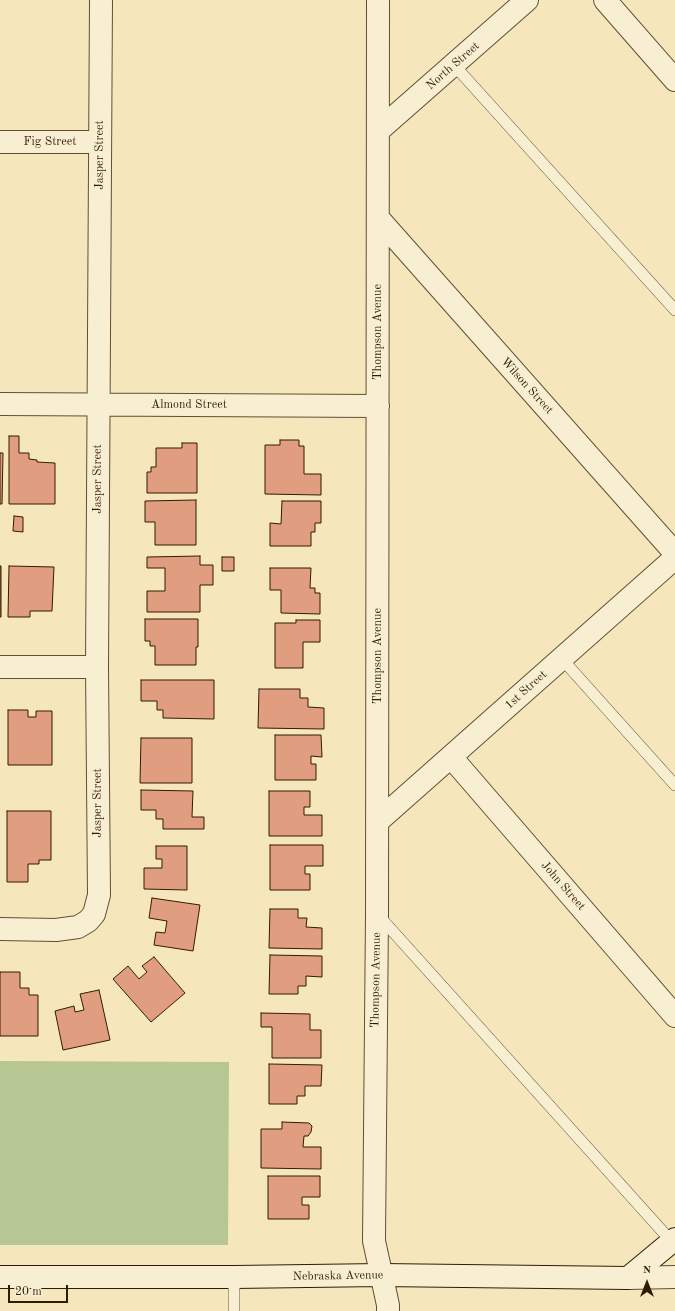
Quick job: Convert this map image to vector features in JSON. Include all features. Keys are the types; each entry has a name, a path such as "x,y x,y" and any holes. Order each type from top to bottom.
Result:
{"street":[{"name":"Jasper Street","path":"0,929 56,930 78,927 88,921 94,914 99,895 97,667 101,0"},
{"name":"Thompson Avenue","path":"378,0 377,914 374,1241 388,1311"},
{"name":"North Street","path":"378,131 527,0"},
{"path":"605,0 675,80"},
{"name":"Fig Street","path":"0,142 100,142"},
{"name":"Wilson Street","path":"378,218 675,553"},
{"name":"Almond Street","path":"0,404 378,406"},
{"name":"1st Street","path":"377,822 675,558"},
{"path":"0,667 97,667"},
{"name":"John Street","path":"451,757 675,1016"},
{"path":"628,1278 674,1241"},
{"name":"Nebraska Avenue","path":"0,1277 675,1277"}],"lane":[{"path":"454,65 675,310"},
{"path":"562,659 675,785"},
{"path":"377,914 674,1241"},
{"path":"234,1277 234,1311"}],"green space":[{"path":"0,1061 229,1062 228,1245 0,1245"}],"building":[{"path":"9,436 19,436 19,453 29,453 29,459 37,460 37,462 55,463 55,504 9,504"},
{"path":"280,440 299,440 299,446 304,446 304,474 321,474 321,495 265,494 265,445 280,445"},
{"path":"182,443 197,443 197,493 147,493 147,472 151,472 151,467 156,467 156,448 182,448"},
{"path":"0,453 3,453 2,504 0,504"},
{"path":"196,500 196,545 155,545 155,522 145,522 145,501"},
{"path":"282,501 321,501 321,523 315,523 315,532 311,532 311,546 270,546 270,523 281,524"},
{"path":"14,516 23,517 23,532 13,531"},
{"path":"200,556 200,565 213,565 213,585 200,585 200,612 147,612 147,591 165,591 165,568 147,568 147,557"},
{"path":"222,557 234,557 234,571 222,571"},
{"path":"1,566 1,617 0,617"},
{"path":"9,566 54,567 52,611 30,611 30,617 8,617"},
{"path":"270,568 311,568 310,588 315,588 315,593 320,593 320,614 281,613 281,590 270,590"},
{"path":"145,619 198,619 198,647 196,647 196,665 155,665 155,646 150,646 150,641 145,641"},
{"path":"296,620 320,620 320,642 303,642 303,668 275,668 275,623 296,623"},
{"path":"141,680 214,680 214,719 163,718 163,710 157,710 157,701 141,701"},
{"path":"259,689 300,689 300,698 308,698 308,707 324,708 324,729 258,728"},
{"path":"8,710 28,710 28,717 36,717 36,711 52,711 52,765 8,765"},
{"path":"275,735 321,735 322,757 311,756 311,764 316,764 316,780 275,780"},
{"path":"141,738 192,738 192,783 140,783"},
{"path":"141,790 193,791 192,817 204,817 204,829 163,829 163,819 156,819 156,810 141,810"},
{"path":"269,791 310,791 310,807 304,807 304,815 322,815 322,836 269,836"},
{"path":"7,811 51,811 51,860 39,860 39,864 28,864 28,882 7,882"},
{"path":"270,845 323,845 323,866 305,866 305,874 310,874 310,890 270,890"},
{"path":"156,846 187,846 187,890 144,889 144,868 162,868 162,859 156,859"},
{"path":"152,898 200,905 193,951 154,945 156,932 165,933 167,921 149,918"},
{"path":"270,909 298,909 298,918 307,918 306,927 322,928 322,949 269,948"},
{"path":"270,955 322,956 322,977 306,976 306,986 298,986 298,994 269,994"},
{"path":"154,957 185,993 151,1022 113,979 128,966 139,979 147,972 142,966"},
{"path":"0,972 20,972 20,988 29,988 29,995 38,995 38,1036 0,1036"},
{"path":"99,990 110,1040 63,1050 55,1011 74,1006 75,1012 84,1010 80,994"},
{"path":"261,1013 310,1014 310,1030 321,1030 321,1058 272,1058 272,1027 261,1027"},
{"path":"269,1064 322,1065 321,1086 305,1086 305,1096 297,1096 297,1104 269,1104"},
{"path":"282,1122 309,1123 312,1126 311,1132 308,1136 304,1136 303,1147 321,1147 321,1169 261,1168 261,1129 282,1129"},
{"path":"268,1176 320,1176 320,1197 302,1197 302,1205 309,1205 309,1219 268,1219"}]}
